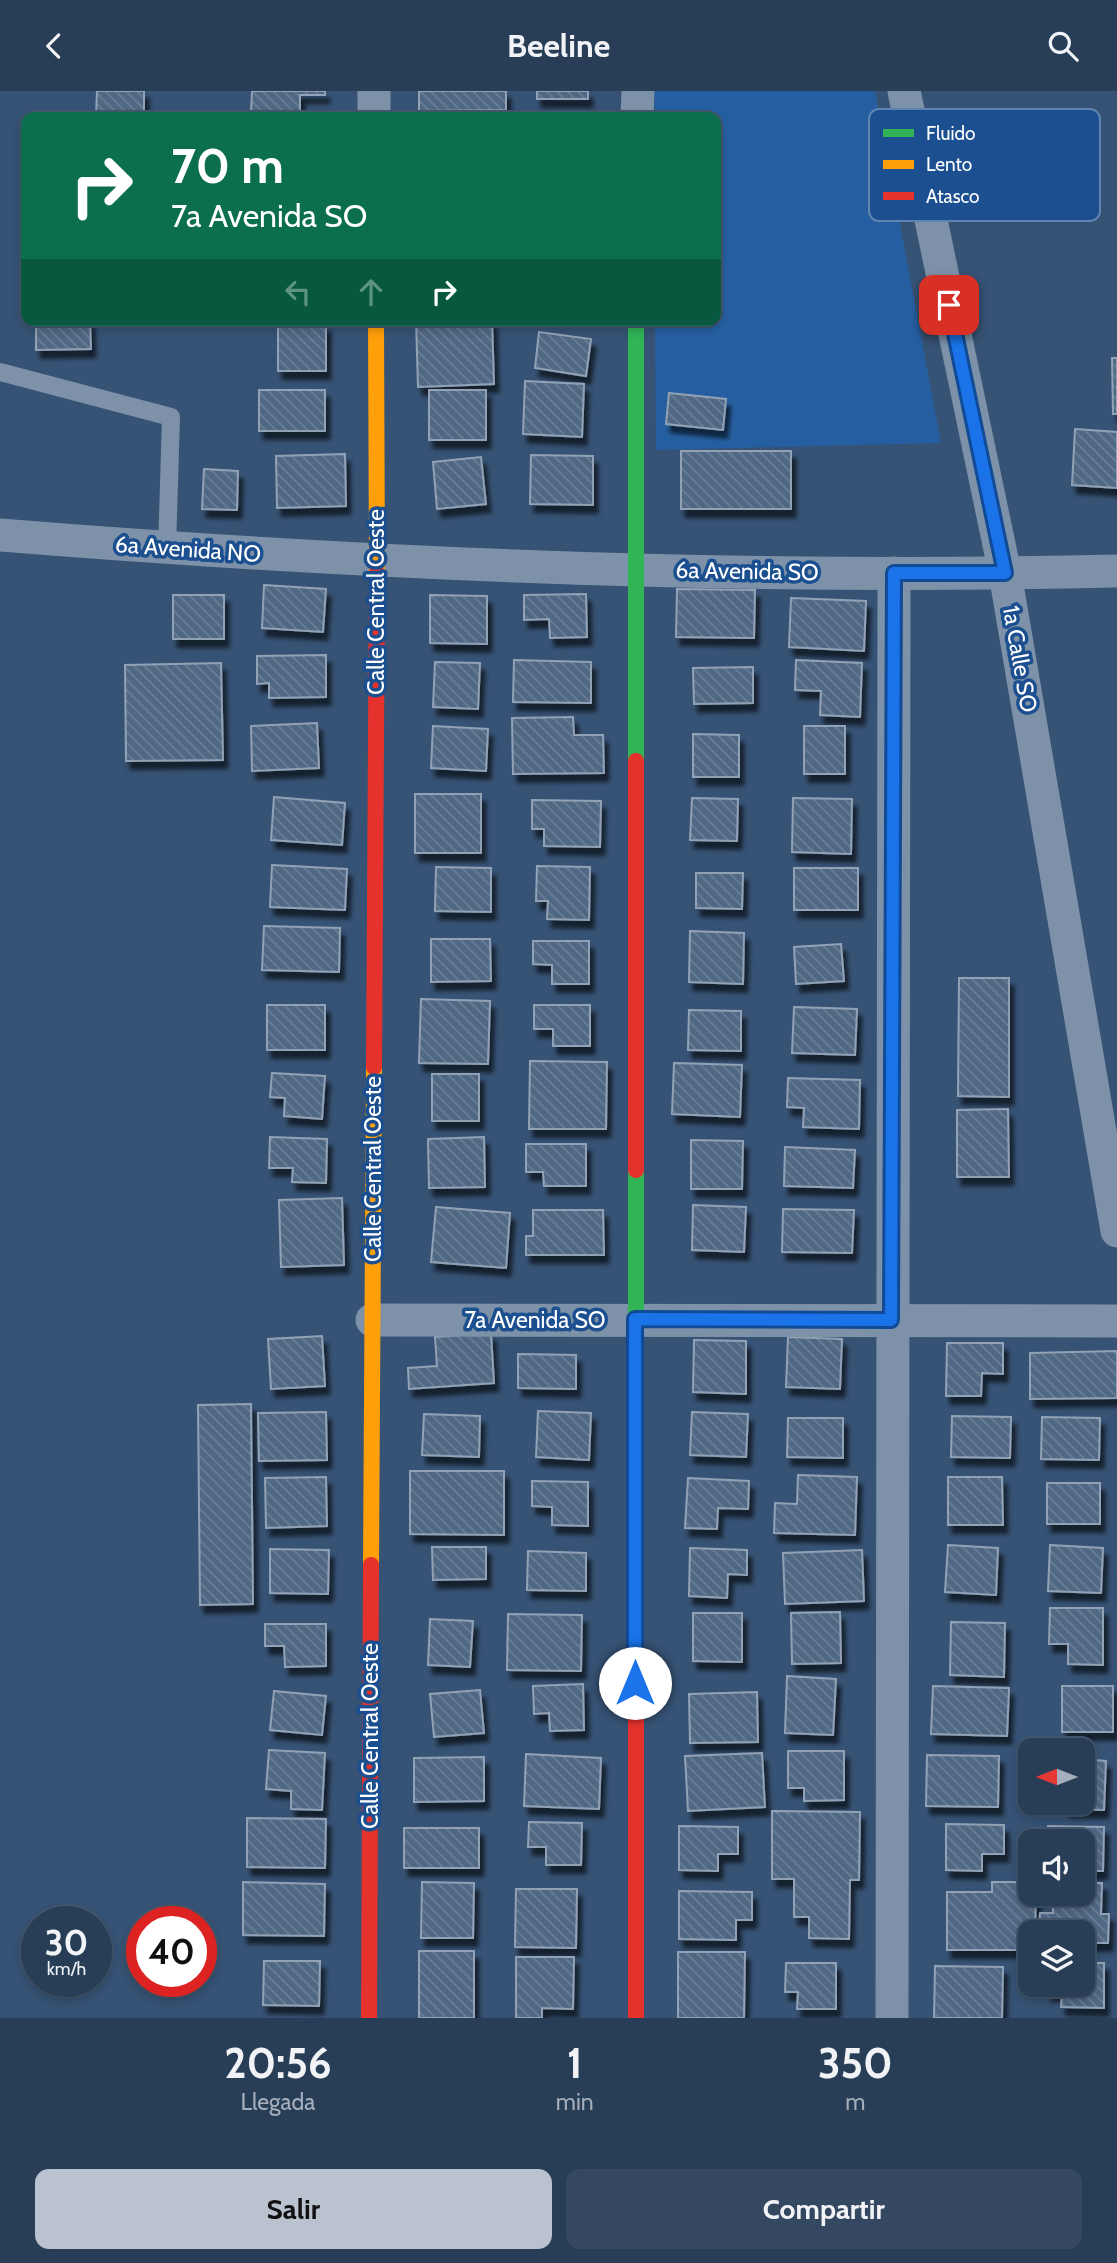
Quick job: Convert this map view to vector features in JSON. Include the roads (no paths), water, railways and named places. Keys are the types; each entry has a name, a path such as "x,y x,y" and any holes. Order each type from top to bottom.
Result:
{"street":[{"path":"374,91 374,112"},
{"path":"637,112 638,91"},
{"name":"1a Calle SO","path":"904,91 908,109"},
{"name":"1a Calle SO","path":"931,221 1005,573 1117,1231"},
{"name":"Calle Central Oeste","path":"369,2018 376,326"},
{"path":"636,326 636,2018"},
{"name":"6a Avenida NO","path":"0,535 167,549 377,560"},
{"name":"6a Avenida SO","path":"377,560 634,570 894,573 1117,571"},
{"path":"892,2018 894,573"},
{"name":"7a Avenida SO","path":"372,1320 1117,1321"}],"lane":[{"path":"0,372 171,417 167,549"}]}
